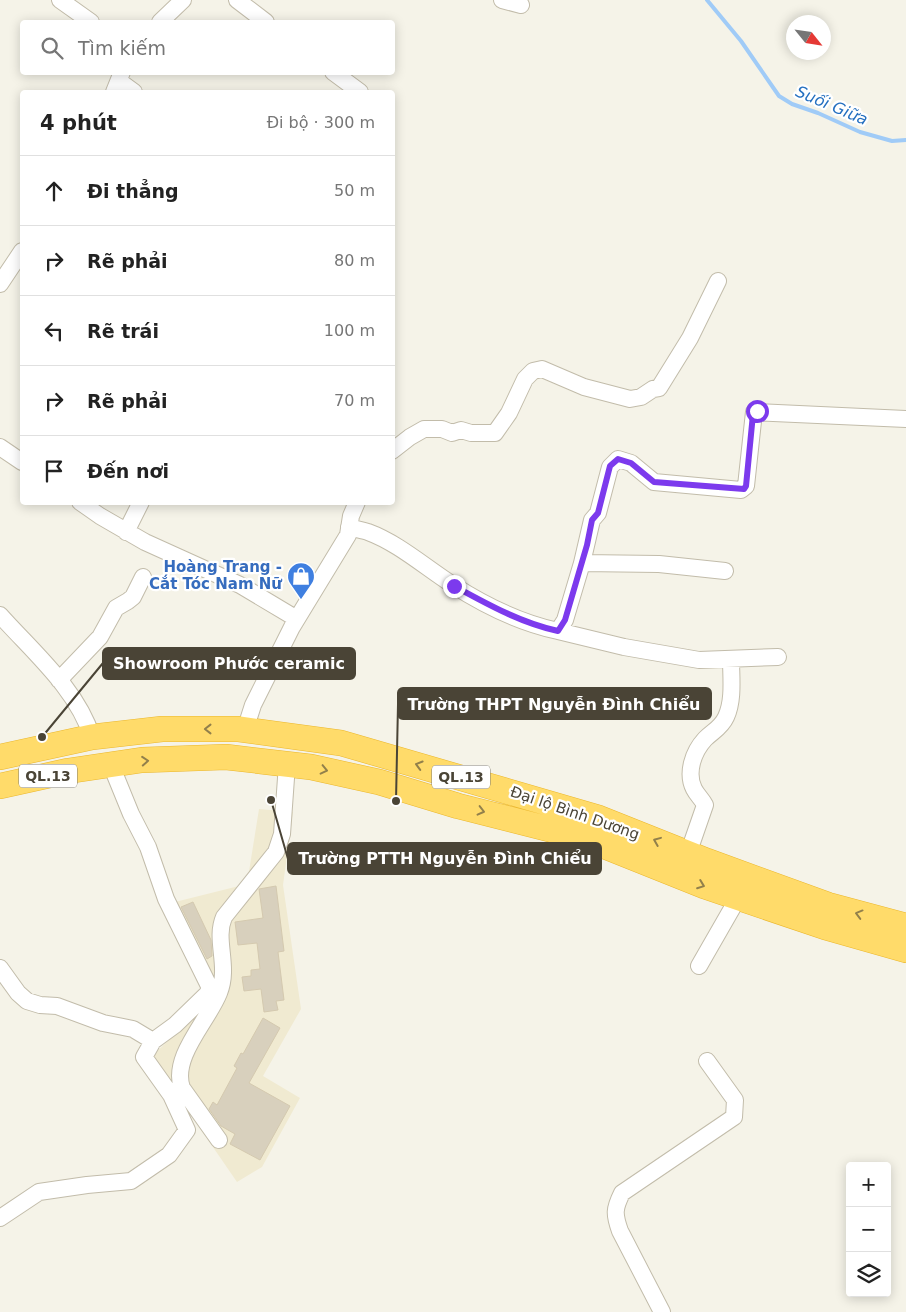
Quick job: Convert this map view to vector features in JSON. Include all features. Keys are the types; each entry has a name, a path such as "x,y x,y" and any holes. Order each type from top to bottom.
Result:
{"highway":[{"name":"Đại lộ Bình Dương","path":"0,757 92,737 162,729 245,730 350,745 599,818 688,854 828,905 906,926"},
{"path":"92,737 104,766"},
{"name":"Đại lộ Bình Dương","path":"0,786 68,772 142,760 226,757 311,767 379,782 458,806 584,838 738,898 825,927 906,950"}],"street":[{"path":"60,0 88,20"},
{"path":"162,20 183,0"},
{"path":"237,0 263,20"},
{"path":"502,0 521,5"},
{"path":"338,75 357,90"},
{"path":"118,82 131,90"},
{"path":"1,281 20,254"},
{"path":"395,449 424,429 442,429 452,433 461,430 471,433 495,433 509,413 525,379 533,371 542,370 584,387 630,399 641,397 653,389 659,388 690,338 718,281"},
{"path":"558,631 565,620 582,563 592,520 598,513 610,466 618,459 631,463 654,482 741,490 746,486 754,412 906,418"},
{"path":"0,447 20,461"},
{"path":"85,505 126,532 240,585 297,619"},
{"path":"126,532 140,505"},
{"path":"245,730 253,705 297,619 348,535 353,505"},
{"path":"349,528 367,532 391,544 454,586 503,612 542,628 624,647 699,660 778,657"},
{"path":"582,563 659,564 725,571"},
{"path":"59,680 100,637 117,606 124,604 133,597 143,577"},
{"path":"0,615 59,680 77,703 92,737"},
{"path":"688,854 705,805 695,791 690,778 692,764 698,749 706,738 720,729 727,716 731,690 731,659"},
{"path":"219,1140 182,1088 179,1079 180,1069 188,1049 219,993 223,980 224,969 220,926 224,917 276,852 282,834 287,764"},
{"path":"0,1218 39,1192 87,1185 131,1182 169,1154 187,1130 171,1095 144,1057 153,1041 192,1009 207,994 210,988 166,899 148,847 104,766"},
{"path":"699,966 738,898"},
{"path":"0,968 27,1001 40,1005 57,1006 102,1023 133,1029 153,1041"},
{"path":"662,1312 620,1231 615,1217 616,1206 622,1193 734,1117 735,1100 707,1060"}],"shaded area":[{"path":"259,809 293,812 283,885 301,1009 263,1076 300,1098 262,1167 237,1182 151,1057 211,1000 171,903 247,884"}],"building":[{"path":"276,886 284,951 278,952 284,1000 276,1001 278,1010 264,1012 261,989 244,991 242,977 251,976 251,970 260,969 257,943 238,945 235,922 263,918 259,889"},
{"path":"193,902 211,940 212,956 207,959 181,907"},
{"path":"263,1018 280,1028 249,1083 290,1106 260,1160 230,1144 235,1134 221,1126 209,1109 213,1102 217,1105 237,1068 234,1066"}],"waterway":[{"name":"Suối Giữa","path":"707,0 741,41 779,96 792,104 818,113 860,132 892,141 906,140"}],"place":[{"name":"Hoàng Trang - Cắt Tóc Nam Nữ","path":"301,600"},
{"name":"Showroom Phước ceramic","path":"42,737"},
{"name":"Trường PTTH Nguyễn Đình Chiểu","path":"271,800"},
{"name":"Trường THPT Nguyễn Đình Chiểu","path":"396,801"}],"route":[{"path":"454,586 510,615 542,628 558,631 565,620 587,545 592,520 598,513 610,466 618,459 631,463 654,482 744,489 746,486 753,414 757,411"}]}
